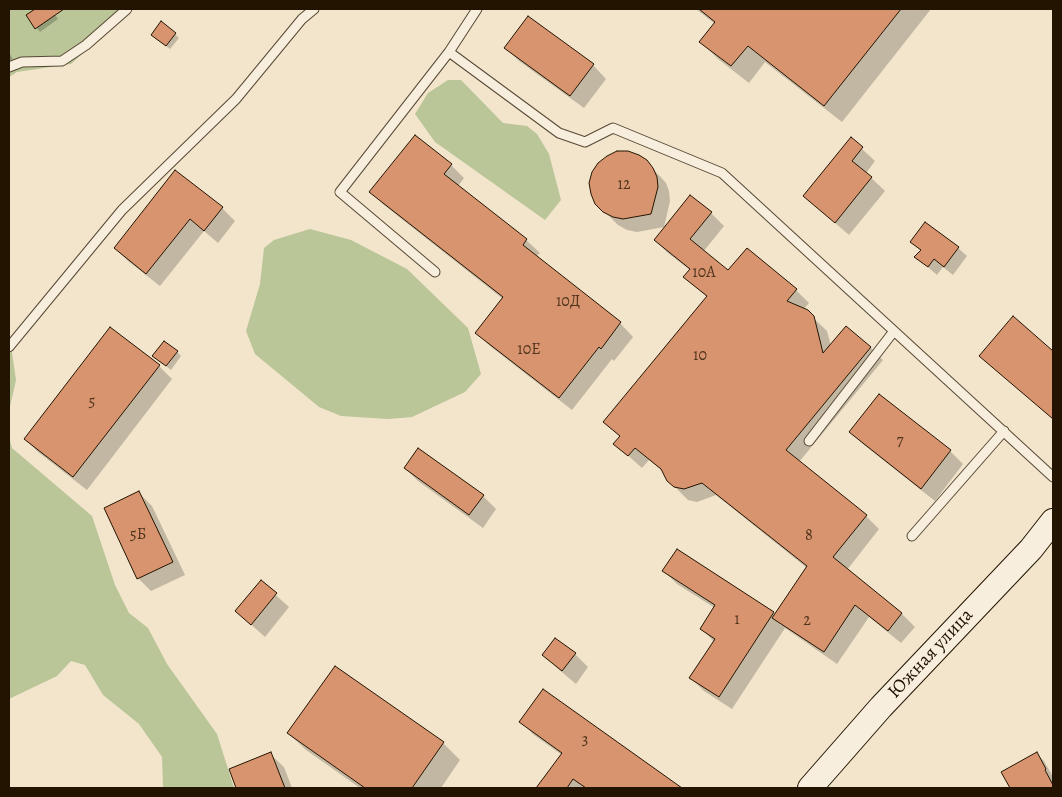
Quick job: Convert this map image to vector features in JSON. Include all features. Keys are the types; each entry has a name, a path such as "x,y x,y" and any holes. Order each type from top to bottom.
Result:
{"street":[{"name":"Южная улица","path":"810,788 881,707 1031,549 1053,521"}],"lane":[{"path":"9,66 22,62 62,61 86,45 127,9"},
{"path":"9,347 122,210 236,98 302,19 314,9"},
{"path":"435,272 340,192 449,52 477,9"},
{"path":"449,52 559,133 585,142 613,128 722,173 1053,477"},
{"path":"809,441 894,331"},
{"path":"912,536 1004,431"}],"green space":[{"path":"9,9 132,9 71,64 17,72 9,77"},
{"path":"448,80 461,80 503,123 527,126 537,134 549,154 561,200 545,220 435,142 415,114 428,93"},
{"path":"310,229 351,240 407,269 468,328 481,374 465,392 412,417 388,419 341,416 319,407 255,354 246,331 260,284 264,248 274,240"},
{"path":"9,332 16,380 9,411"},
{"path":"9,437 12,448 92,516 115,585 129,613 148,628 167,664 217,734 234,788 163,788 162,757 139,724 103,695 85,665 71,661 57,676 9,699"}],"building":[{"path":"35,9 64,9 35,29 26,15"},
{"path":"699,9 901,9 824,106 748,46 731,66 699,42 715,22"},
{"path":"528,16 594,64 570,96 504,48"},
{"path":"161,21 176,33 166,46 151,35"},
{"path":"415,135 452,164 444,174 527,239 523,245 621,322 601,349 599,347 559,398 475,333 503,297 369,192"},
{"path":"851,137 863,147 852,161 872,177 835,223 803,196"},
{"path":"617,151 628,151 639,155 647,160 653,168 657,177 658,187 651,214 623,219 603,212 595,204 589,183 592,172 598,163"},
{"path":"175,170 223,207 204,231 190,219 146,274 114,248"},
{"path":"690,195 712,212 690,239 728,270 747,248 797,289 787,301 808,310 814,316 823,353 846,326 871,347 786,450 867,515 833,557 902,613 888,631 855,605 824,652 772,618 807,566 702,483 684,489 674,487 667,481 661,469 635,448 628,456 613,444 620,436 603,422 707,296 683,277 690,269 654,240"},
{"path":"925,222 959,247 944,267 934,259 928,267 914,257 921,250 910,242"},
{"path":"1013,316 1053,351 1053,419 979,356"},
{"path":"110,327 160,365 73,477 24,439"},
{"path":"164,341 178,351 166,366 152,356"},
{"path":"879,394 951,450 921,489 849,432"},
{"path":"418,448 484,495 469,515 404,468"},
{"path":"139,491 173,562 137,579 104,508"},
{"path":"677,549 774,612 719,697 689,678 715,639 700,629 715,605 662,571"},
{"path":"261,580 277,593 251,625 235,611"},
{"path":"555,638 576,653 562,671 542,655"},
{"path":"335,666 444,742 412,788 365,788 287,733"},
{"path":"543,689 682,788 586,788 573,779 567,788 536,788 562,753 519,722"},
{"path":"271,752 285,788 236,788 229,769"},
{"path":"1037,752 1053,788 1010,788 1001,772"}]}
